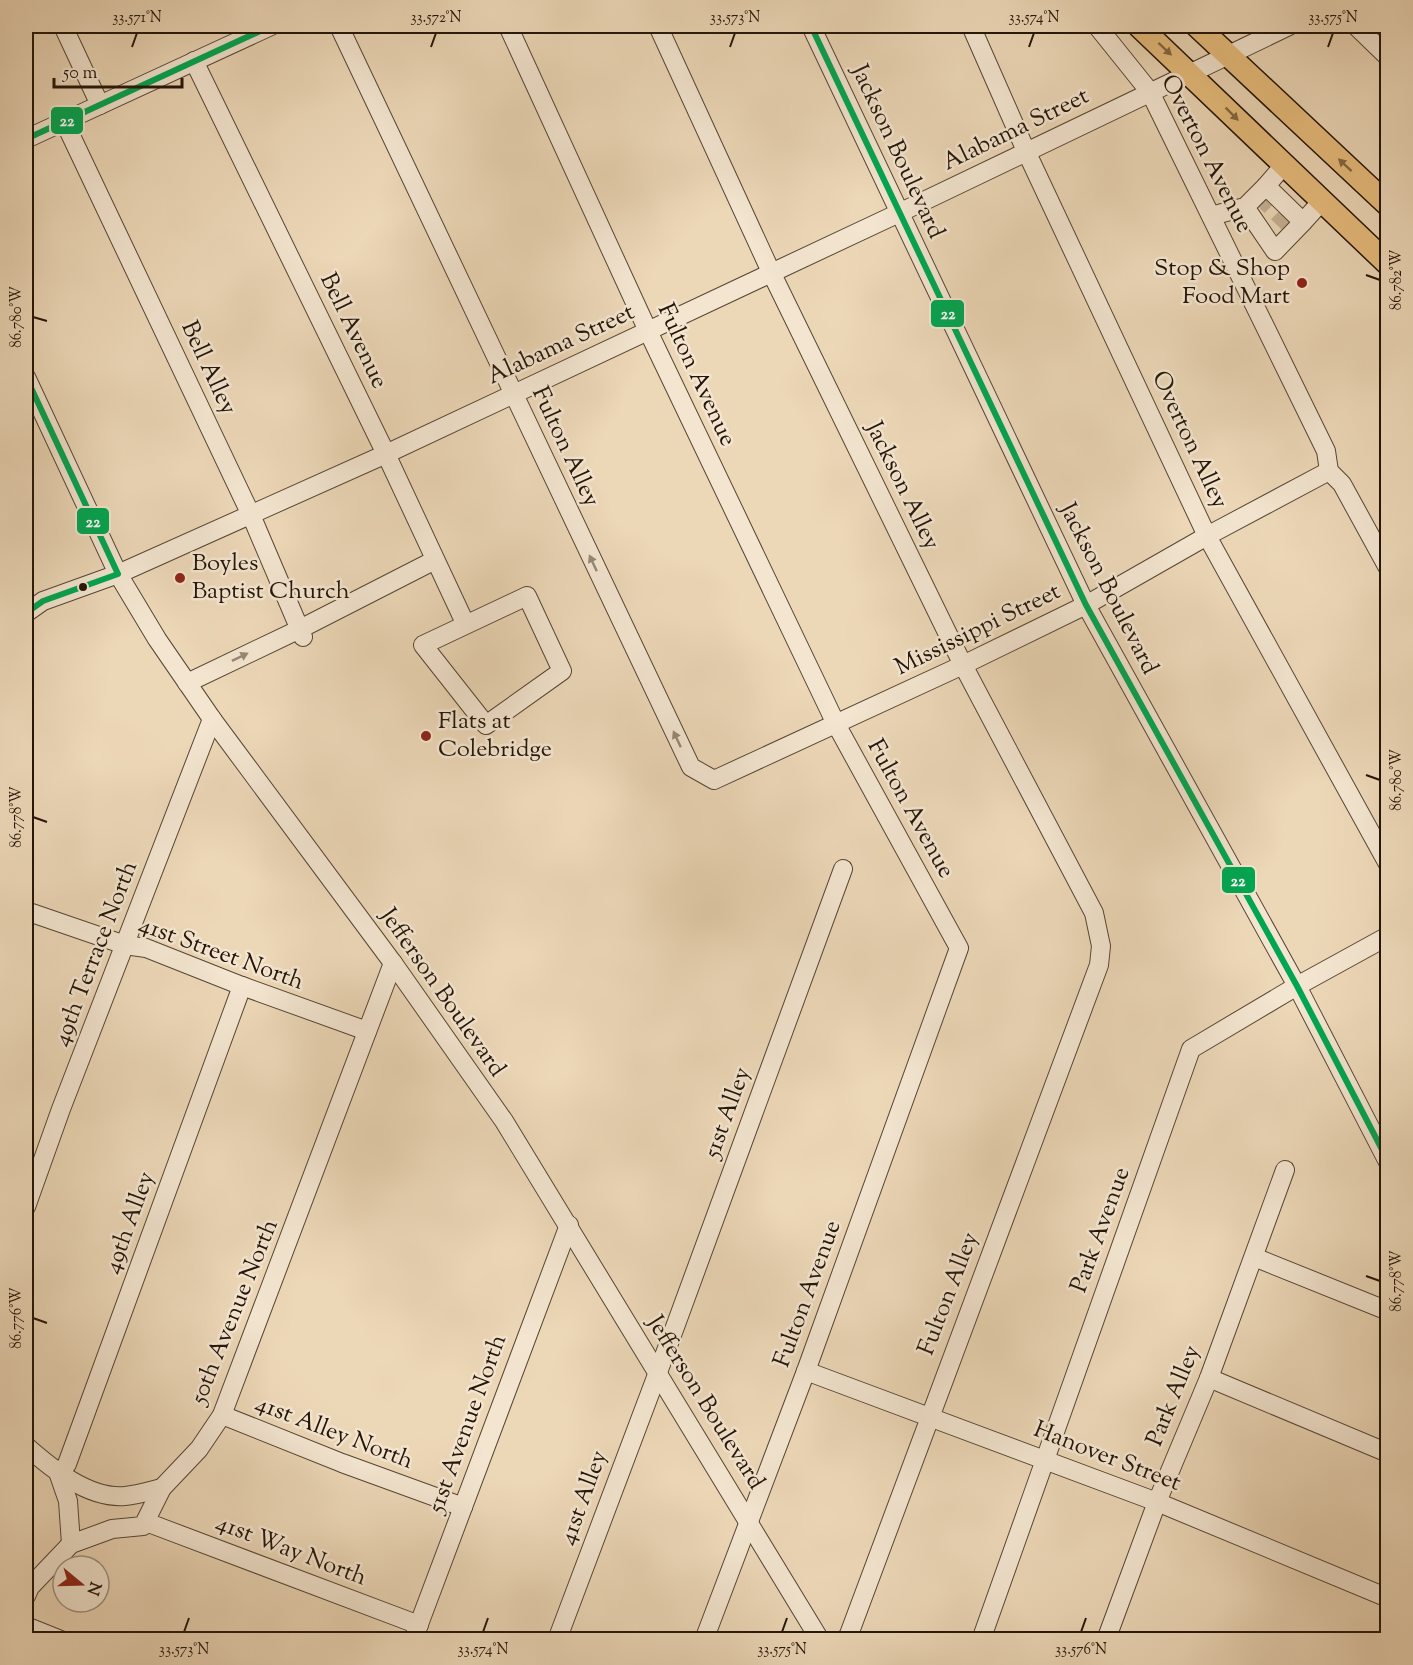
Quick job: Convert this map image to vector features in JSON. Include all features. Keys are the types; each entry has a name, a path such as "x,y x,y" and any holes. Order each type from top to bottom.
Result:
{"main road":[{"path":"1139,26 1388,264"},
{"path":"1197,26 1388,205"}],"street":[{"path":"63,26 100,105"},
{"path":"26,139 271,26"},
{"name":"Fulton Alley","path":"339,26 691,767 714,780"},
{"name":"Fulton Avenue","path":"508,26 648,331 836,724 959,948 806,1371 704,1640"},
{"name":"Jackson Alley","path":"658,26 771,272 963,665 1094,913 1101,946 1099,964"},
{"name":"Jackson Boulevard","path":"811,26 1086,605 1297,986 1388,1162"},
{"name":"Overton Alley","path":"971,26 1026,151 1207,536 1388,864"},
{"name":"Overton Avenue","path":"1098,26 1150,92 1326,451 1329,471 1342,484 1388,568"},
{"name":"Alabama Street","path":"26,613 43,601 118,574 386,454 899,213 1289,26"},
{"path":"1356,26 1388,57"},
{"name":"Bell Avenue","path":"194,61 386,454 465,623"},
{"name":"Bell Alley","path":"64,121 251,515 301,633"},
{"path":"1211,216 1245,207 1284,165"},
{"path":"1266,186 1303,222"},
{"path":"1245,207 1275,251 1322,201"},
{"name":"Jefferson Boulevard","path":"26,377 118,574 157,639 212,719 393,963 504,1121 820,1640"},
{"name":"Mississippi Street","path":"714,780 963,665 1086,605 1207,536 1329,471"},
{"path":"187,683 301,633 435,560"},
{"path":"527,596 562,670 486,725 423,645 465,623 527,596"},
{"name":"49th Terrace North","path":"26,1207 212,719"},
{"name":"51st Alley","path":"657,1372 843,869"},
{"name":"41st Street North","path":"26,911 125,945 146,948 242,986 367,1031"},
{"name":"Park Avenue","path":"981,1640 1191,1049 1297,986 1388,936"},
{"name":"50th Avenue North","path":"146,1522 162,1488 199,1449 222,1415 393,963"},
{"name":"Fulton Alley","path":"843,1640 848,1636 928,1416 1099,964"},
{"name":"49th Alley","path":"59,1475 67,1464 242,986"},
{"name":"Park Alley","path":"1106,1640 1157,1502 1209,1378 1285,1170"},
{"name":"51st Avenue North","path":"416,1632 569,1225"},
{"path":"1254,1257 1388,1311"},
{"name":"Hanover Street","path":"806,1371 1157,1502 1388,1598"},
{"name":"41st Alley","path":"557,1640 657,1372"},
{"path":"1209,1378 1388,1453"},
{"name":"41st Alley North","path":"222,1415 463,1508"},
{"path":"26,1446 59,1475 94,1491 123,1496 162,1488"},
{"path":"59,1475 68,1501 71,1544"},
{"path":"26,1596 30,1587 71,1544 112,1529 143,1526 146,1522"},
{"name":"41st Way North","path":"146,1522 416,1632"},
{"path":"26,1626 62,1640"}],"tunnel":[{"path":"1258,194 1295,230"}],"transit line":[{"name":"22","path":"26,139 271,26"},
{"name":"22","path":"811,26 1086,605 1297,986 1388,1161"},
{"name":"22","path":"26,377 118,574 43,601 26,613"}],"place":[{"name":"Stop & Shop Food Mart","path":"1302,283"},
{"name":"Boyles Baptist Church","path":"180,578"},
{"name":"Flats at Colebridge","path":"426,736"}]}
